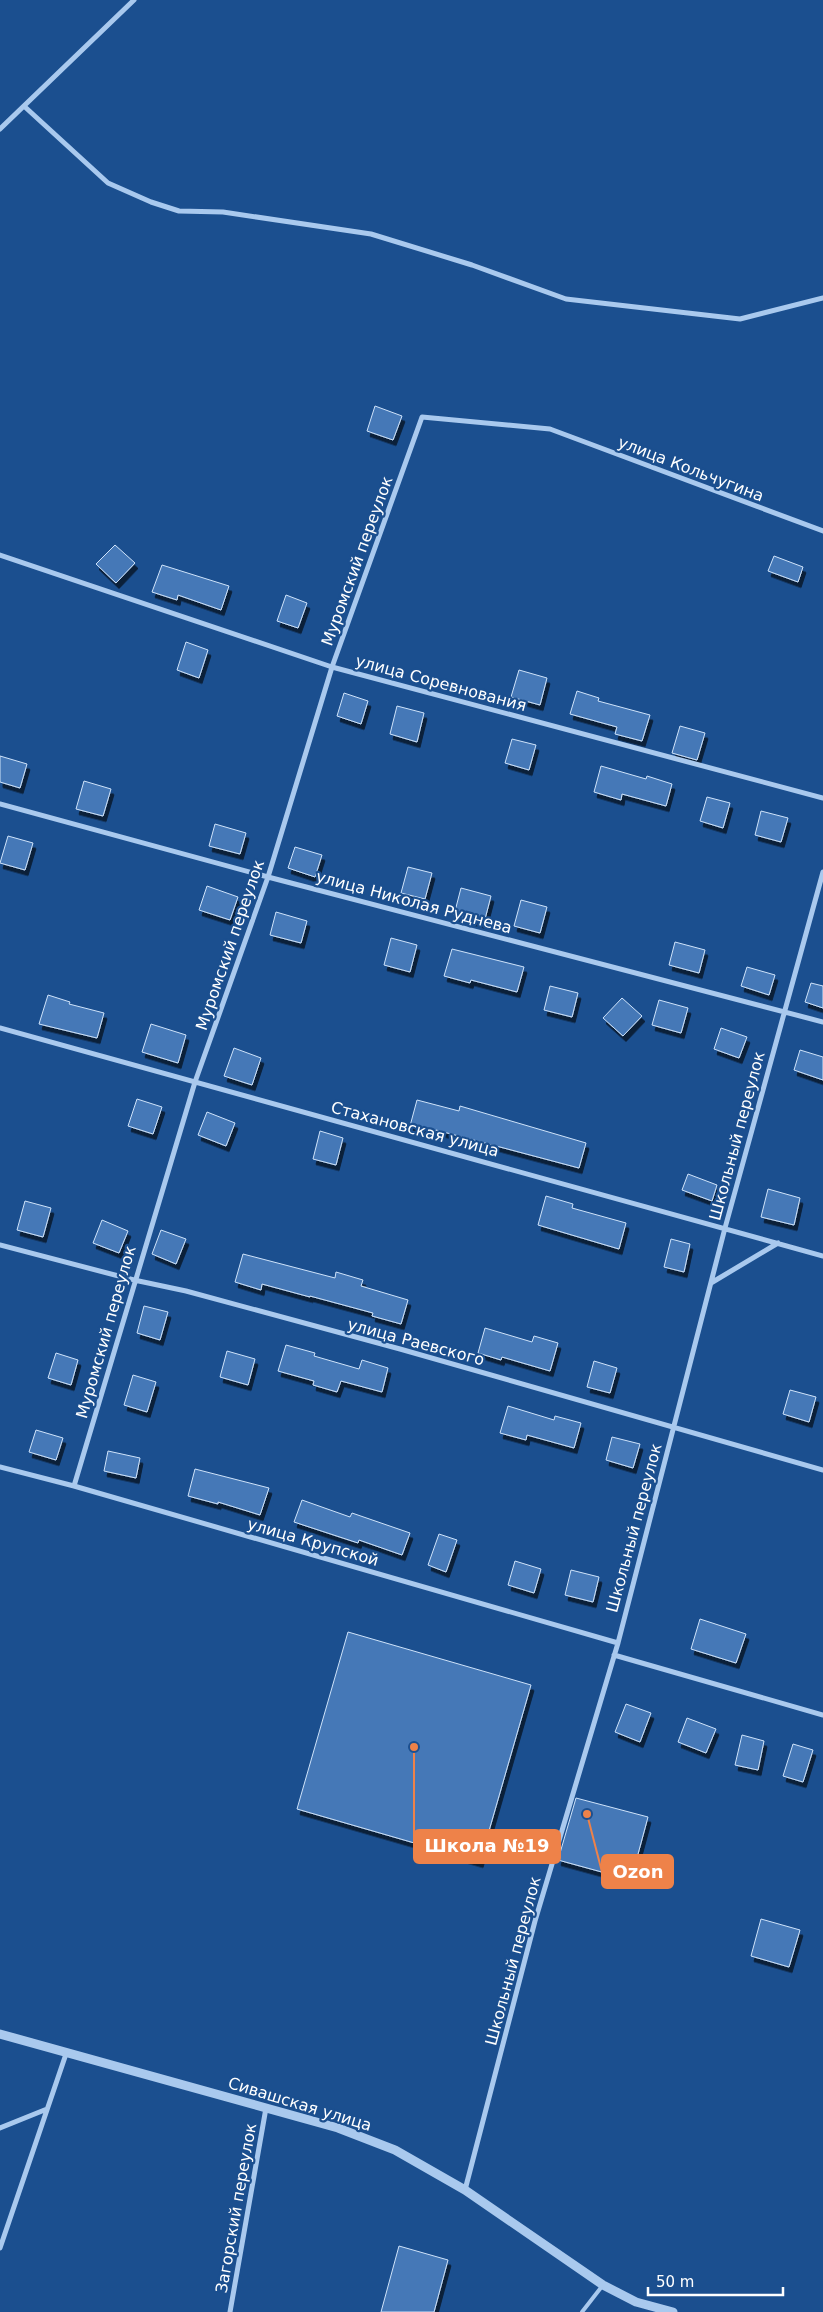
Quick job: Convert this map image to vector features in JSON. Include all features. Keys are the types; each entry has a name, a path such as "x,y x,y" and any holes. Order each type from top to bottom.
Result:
{"street":[{"path":"0,129 134,0"},
{"path":"25,107 108,183 151,202 179,211 223,212 372,234 472,265 566,299 740,319 823,298"},
{"name":"улица Кольчугина","path":"422,417 550,429 823,531"},
{"name":"Муромский переулок","path":"74,1486 134,1280 195,1082 268,877 332,667 422,417"},
{"name":"улица Соревнования","path":"0,556 332,667 823,798"},
{"name":"улица Николая Руднева","path":"0,804 268,877 823,1022"},
{"name":"Школьный переулок","path":"465,2190 535,1921 618,1643 725,1228 783,1011 823,872"},
{"name":"Стахановская улица","path":"0,1028 823,1256"},
{"path":"711,1283 778,1243"},
{"name":"улица Раевского","path":"0,1245 134,1280 186,1291 823,1470"},
{"name":"улица Крупской","path":"0,1467 74,1486 618,1643"},
{"path":"614,1655 823,1715"},
{"name":"Сивашская улица","path":"0,2034 66,2054 338,2128 395,2150 465,2190 603,2285 636,2302 673,2312"},
{"path":"0,2248 66,2054"},
{"name":"Загорский переулок","path":"230,2312 266,2108"},
{"path":"0,2128 47,2109"}],"lane":[{"path":"582,2312 603,2285"}],"building":[{"path":"375,406 402,416 393,440 367,431"},
{"path":"115,545 135,563 116,583 96,564"},
{"path":"774,556 803,567 798,582 768,571"},
{"path":"162,565 229,586 221,610 178,595 177,600 152,592"},
{"path":"286,595 307,603 298,628 277,621"},
{"path":"186,642 208,650 199,678 177,670"},
{"path":"519,670 547,678 540,705 511,697"},
{"path":"577,691 599,698 598,701 650,715 642,741 615,734 617,727 570,714"},
{"path":"344,693 368,701 361,724 337,716"},
{"path":"397,706 424,713 417,742 390,734"},
{"path":"680,726 705,733 697,760 672,753"},
{"path":"512,739 536,745 529,770 505,763"},
{"path":"0,756 27,764 20,788 0,782"},
{"path":"601,766 646,779 647,776 672,784 666,806 622,794 621,800 594,792"},
{"path":"84,781 111,789 103,816 76,809"},
{"path":"707,797 730,803 723,828 700,821"},
{"path":"761,811 788,818 781,842 755,835"},
{"path":"215,824 246,833 240,854 209,846"},
{"path":"8,836 33,843 25,870 0,863"},
{"path":"295,847 322,855 315,877 288,868"},
{"path":"408,867 432,873 425,899 401,893"},
{"path":"207,886 238,897 230,920 199,910"},
{"path":"461,888 491,896 484,923 454,915"},
{"path":"521,900 547,907 540,933 514,926"},
{"path":"276,912 307,921 301,943 270,935"},
{"path":"391,938 417,945 410,972 384,965"},
{"path":"675,942 705,950 699,973 669,965"},
{"path":"452,949 524,967 517,992 471,980 470,983 444,976"},
{"path":"747,967 775,975 769,995 741,986"},
{"path":"811,983 823,986 823,1008 805,1002"},
{"path":"550,986 578,993 572,1017 544,1010"},
{"path":"48,995 70,1002 69,1004 104,1013 97,1038 39,1024"},
{"path":"622,998 642,1016 623,1036 603,1018"},
{"path":"659,1000 688,1008 681,1033 652,1025"},
{"path":"151,1024 186,1035 178,1063 142,1052"},
{"path":"721,1028 747,1037 739,1058 714,1049"},
{"path":"234,1048 261,1058 252,1085 224,1076"},
{"path":"800,1050 823,1057 823,1080 794,1070"},
{"path":"137,1099 162,1107 153,1134 128,1126"},
{"path":"417,1100 459,1111 460,1106 586,1143 579,1168 436,1130 435,1133 410,1126"},
{"path":"207,1112 235,1123 226,1146 198,1135"},
{"path":"320,1131 343,1138 336,1165 313,1159"},
{"path":"688,1174 717,1185 712,1201 682,1190"},
{"path":"768,1189 800,1198 794,1225 761,1217"},
{"path":"546,1196 573,1204 572,1208 626,1223 619,1249 538,1225"},
{"path":"25,1201 51,1208 43,1237 17,1230"},
{"path":"102,1220 128,1231 119,1253 93,1243"},
{"path":"161,1230 186,1239 176,1264 152,1254"},
{"path":"671,1239 690,1244 684,1272 664,1267"},
{"path":"243,1254 335,1278 336,1272 363,1280 361,1286 408,1300 401,1324 372,1316 373,1313 310,1296 262,1284 261,1290 235,1282"},
{"path":"144,1306 168,1312 160,1340 137,1333"},
{"path":"485,1328 532,1342 534,1336 558,1343 550,1371 502,1357 501,1360 478,1353"},
{"path":"286,1345 315,1353 314,1356 359,1369 362,1360 388,1368 382,1392 341,1381 337,1392 313,1385 314,1381 278,1371"},
{"path":"227,1351 255,1359 248,1385 220,1377"},
{"path":"56,1353 78,1360 71,1385 48,1378"},
{"path":"594,1361 617,1368 610,1393 587,1387"},
{"path":"133,1375 156,1382 147,1412 124,1405"},
{"path":"790,1390 816,1397 809,1422 783,1414"},
{"path":"508,1406 554,1420 555,1416 581,1423 574,1448 527,1435 526,1440 500,1433"},
{"path":"36,1430 63,1438 56,1460 29,1452"},
{"path":"612,1437 640,1444 633,1468 606,1460"},
{"path":"108,1451 140,1458 136,1478 104,1471"},
{"path":"195,1469 269,1488 260,1515 218,1502 218,1504 188,1496"},
{"path":"302,1500 350,1517 352,1513 410,1533 402,1555 359,1540 358,1543 294,1522"},
{"path":"439,1534 457,1540 446,1572 428,1565"},
{"path":"515,1561 541,1569 534,1593 508,1585"},
{"path":"571,1570 599,1577 593,1602 565,1595"},
{"path":"700,1619 746,1634 736,1663 691,1649"},
{"path":"348,1632 531,1685 480,1862 297,1809"},
{"path":"626,1704 651,1713 640,1742 615,1732"},
{"path":"687,1718 716,1729 706,1753 678,1742"},
{"path":"742,1735 764,1741 758,1770 735,1765"},
{"path":"793,1744 813,1750 803,1782 783,1776"},
{"path":"576,1798 648,1817 631,1880 558,1860"},
{"path":"761,1919 800,1930 789,1967 751,1956"},
{"path":"399,2246 448,2260 434,2312 381,2312"}],"place":[{"name":"Школа №19","path":"414,1747"},
{"name":"Ozon","path":"587,1814"}]}
